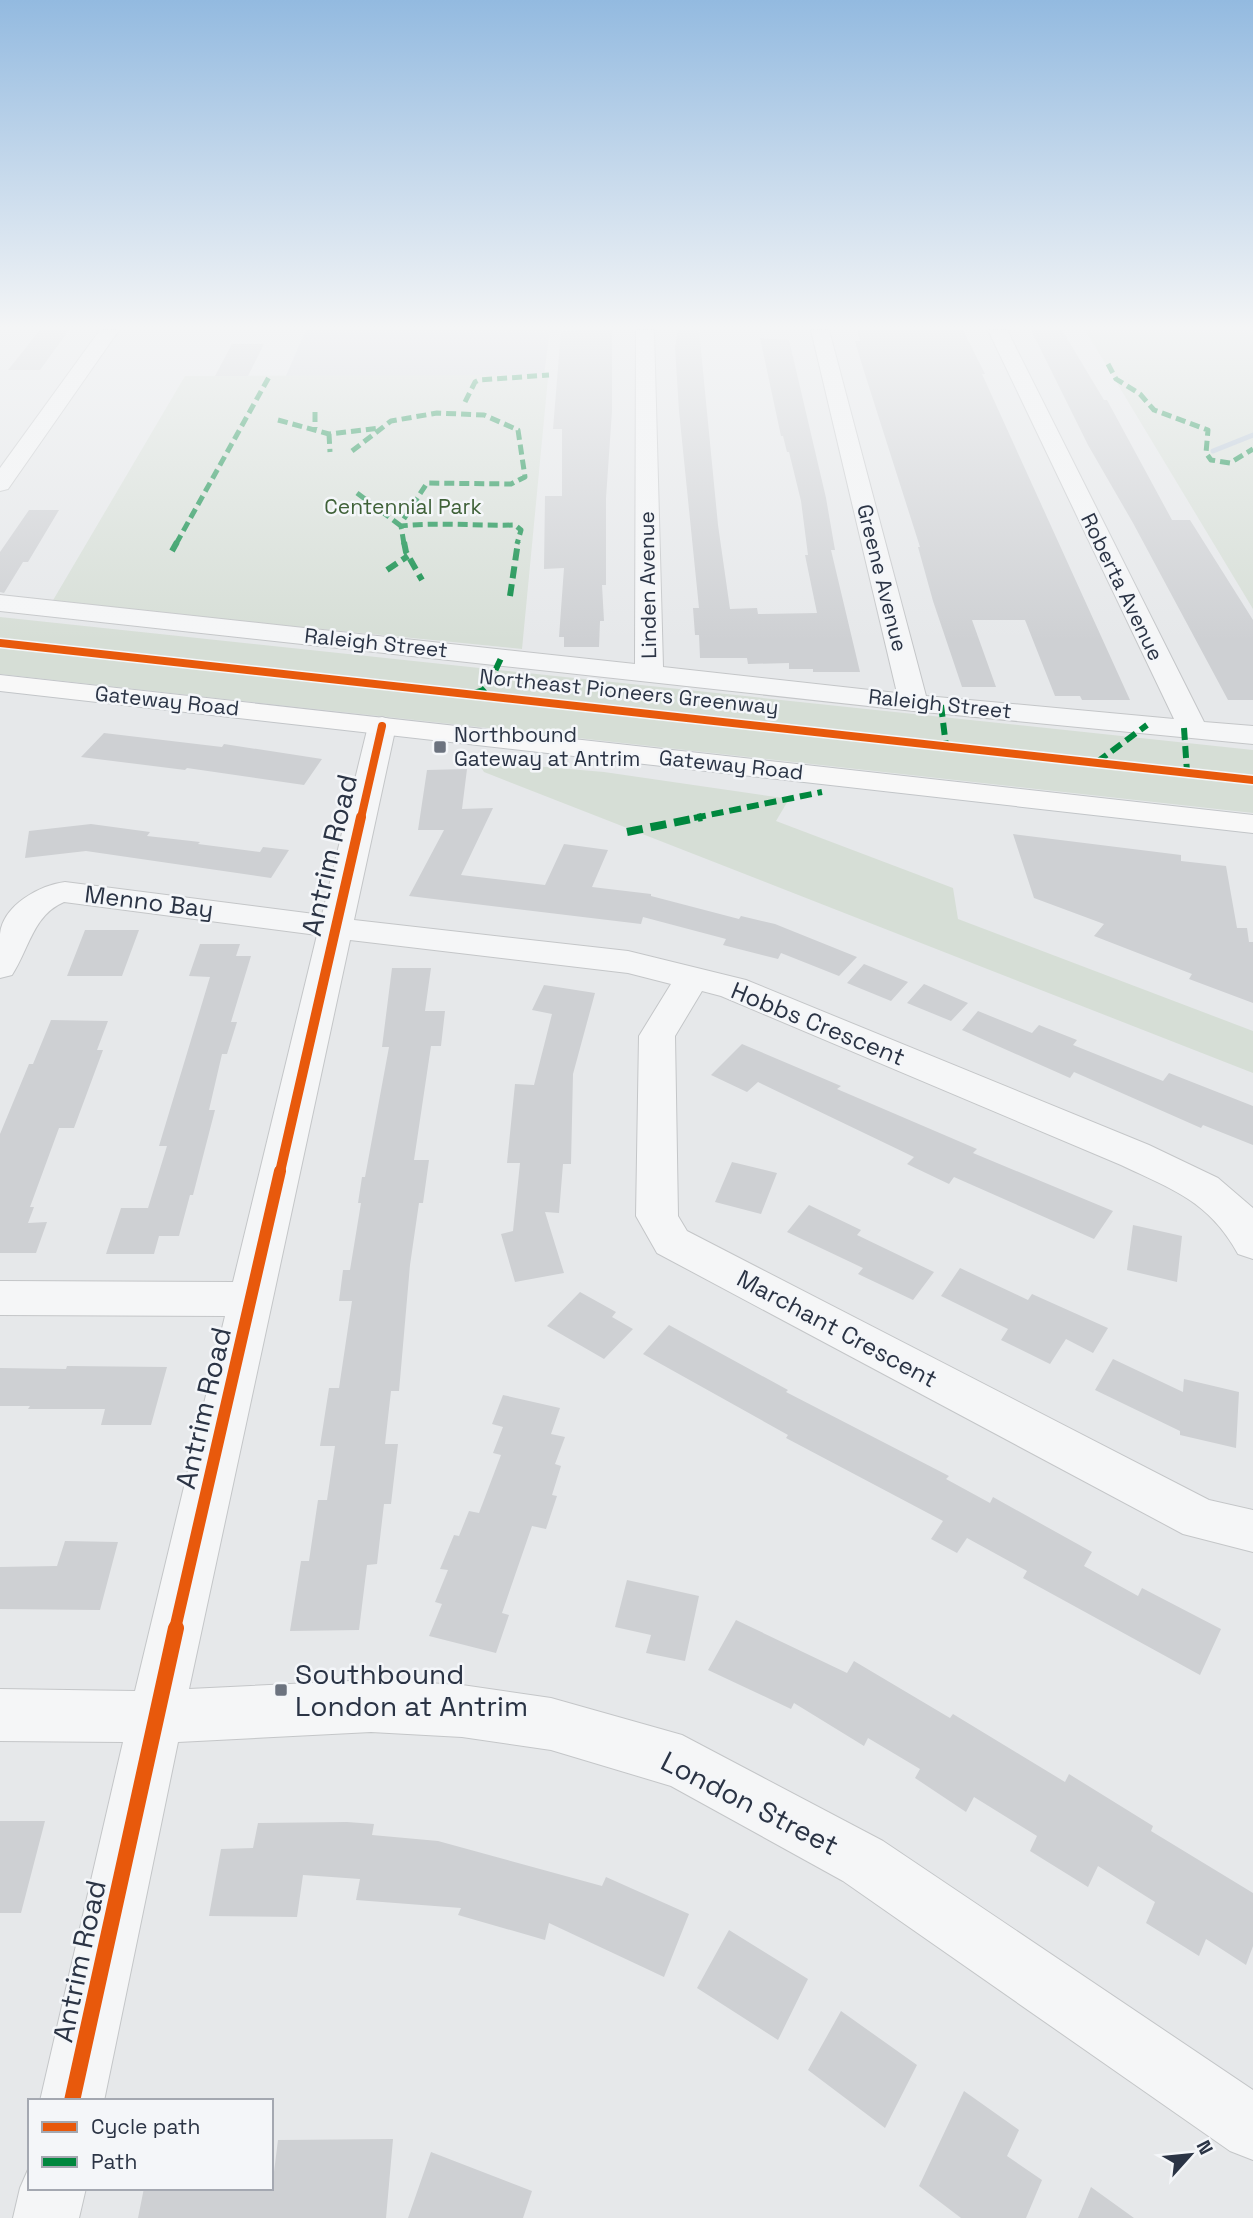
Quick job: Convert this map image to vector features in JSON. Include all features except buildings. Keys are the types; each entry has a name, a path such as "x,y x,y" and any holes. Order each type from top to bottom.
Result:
{"main road":[{"name":"Gateway Road","path":"0,682 1253,824"}],"street":[{"path":"0,484 36,434"},
{"name":"Linden Avenue","path":"646,434 649,672"},
{"name":"Greene Avenue","path":"846,434 914,702"},
{"name":"Roberta Avenue","path":"1048,434 1193,729"},
{"name":"Raleigh Street","path":"0,603 914,702 1253,735"},
{"name":"Antrim Road","path":"72,2099 155,1717 383,726"},
{"name":"Menno Bay","path":"0,967 20,923 36,905 59,892 94,894 335,926"},
{"name":"Hobbs Crescent","path":"335,926 628,962 733,988 1135,1155 1227,1204 1253,1243"},
{"name":"Marchant Crescent","path":"692,978 657,1036 657,1216 672,1242 1200,1519 1253,1531"},
{"path":"0,1298 251,1299"},
{"name":"London Street","path":"0,1716 155,1717 371,1706 462,1711 551,1724 682,1762 863,1861 1253,2128"},
{"path":"47,2218 53,2190"}],"green space":[{"name":"Centennial Park","path":"151,434 543,434 522,649 52,602"},
{"path":"1147,434 1253,434 1253,609"},
{"path":"0,617 1253,750 1253,813 0,674"},
{"path":"477,761 604,772 789,799 776,821 953,888 958,919 1253,1031 1253,1073 484,772"}],"waterway":[{"path":"1213,451 1253,435"}],"marked path":[{"path":"172,551 237,434"},
{"path":"327,434 333,434"},
{"path":"329,434 330,452"},
{"path":"352,451 372,434"},
{"path":"400,525 427,483 511,484 525,477 519,434"},
{"path":"1208,434 1206,453 1211,460 1230,463 1253,449"},
{"path":"357,493 401,526"},
{"path":"422,580 406,552 401,526 432,523 465,526 515,525 521,530 510,596"},
{"path":"387,570 408,556"},
{"path":"474,693 483,690 497,677 495,671 502,656"},
{"path":"941,705 946,746"},
{"path":"1097,762 1147,725"},
{"path":"1184,728 1187,772"},
{"path":"627,832 822,792"}],"cycle path":[{"name":"Northeast Pioneers Greenway","path":"0,643 1253,780"},
{"path":"72,2099 184,1590 382,726"}],"place":[{"name":"Northbound Gateway at Antrim","path":"440,747"},
{"name":"Southbound London at Antrim","path":"281,1690"}]}
